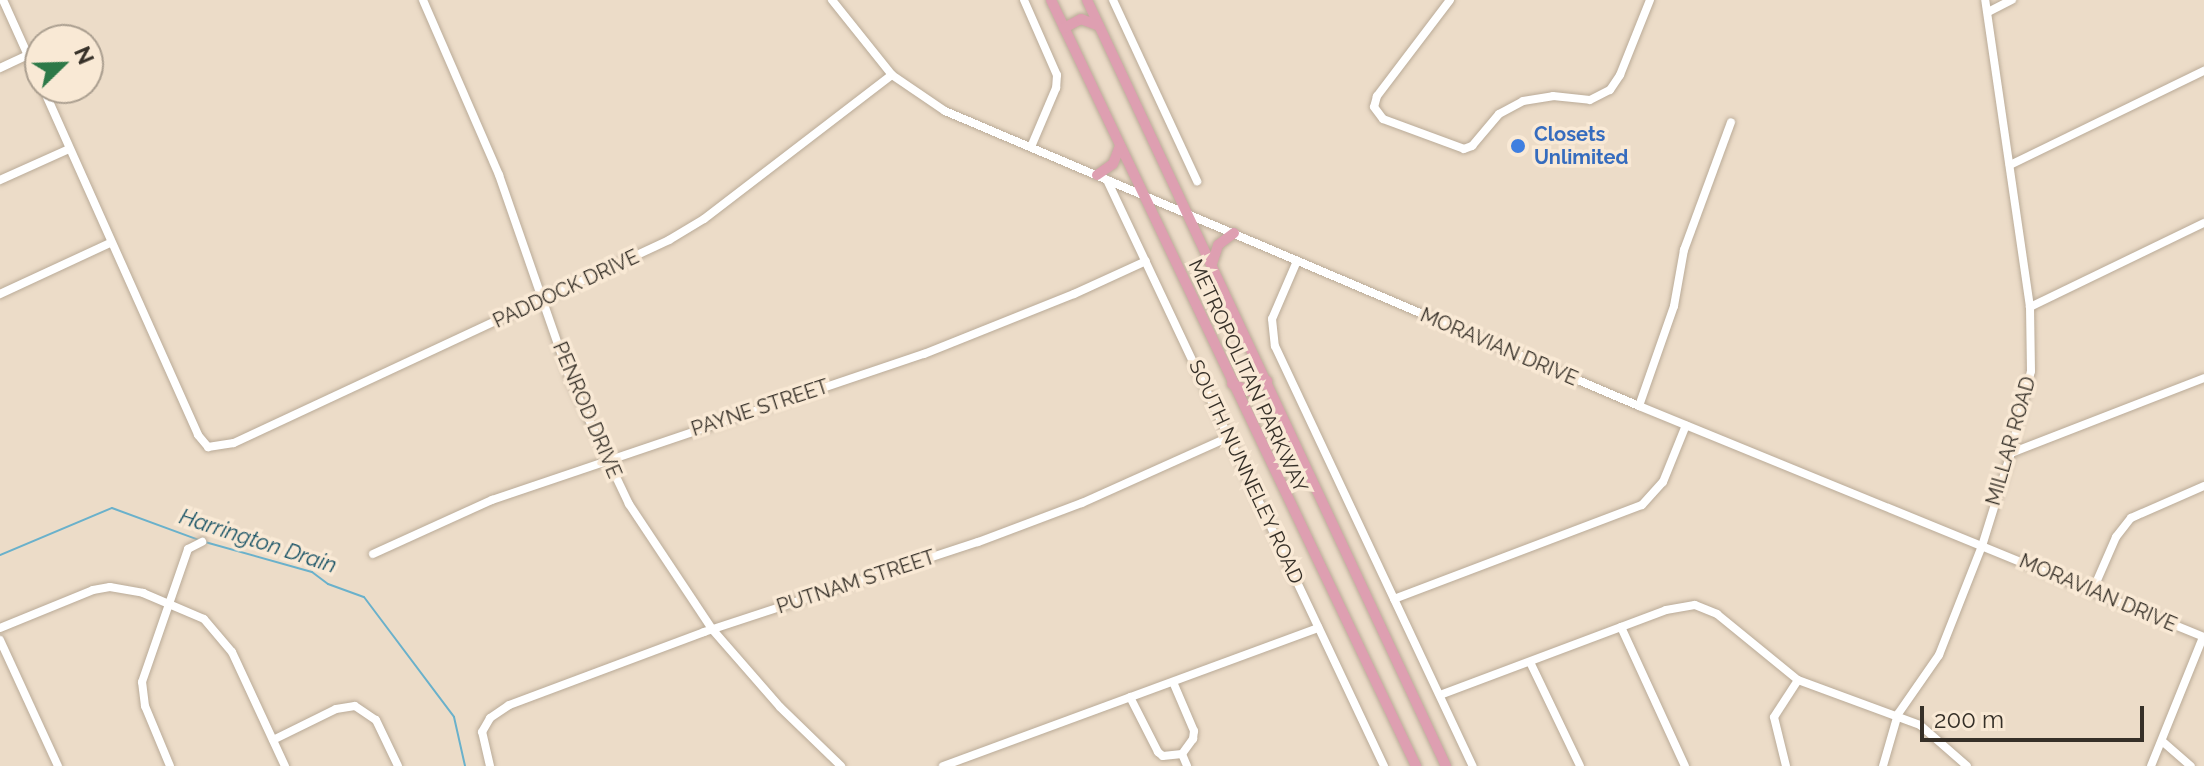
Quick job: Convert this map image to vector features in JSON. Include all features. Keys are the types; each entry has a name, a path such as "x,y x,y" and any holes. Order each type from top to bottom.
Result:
{"main road":[{"name":"METROPOLITAN PARKWAY","path":"1051,0 1416,766"},
{"name":"METROPOLITAN PARKWAY","path":"1087,0 1446,766"},
{"path":"1064,28 1081,19 1099,26"},
{"path":"1102,177 1113,164 1120,146"},
{"path":"1212,264 1218,245 1234,233"},
{"path":"1232,384 1249,391 1267,381"}],"street":[{"path":"3,0 24,46"},
{"name":"PENROD DRIVE","path":"423,0 476,116 571,382 606,459 656,548 712,629 780,707 837,762"},
{"name":"MORAVIAN DRIVE","path":"832,0 892,75 933,105 1639,406 2203,637"},
{"path":"1024,0 1057,75 1056,88 1031,147"},
{"path":"1113,0 1197,181"},
{"path":"1450,0 1377,96 1374,111 1383,119 1437,141 1468,149 1499,114 1523,101 1553,96 1590,100 1610,90 1620,75 1650,0"},
{"name":"MILLAR ROAD","path":"1883,766 1898,714 1939,655 1982,546 2011,453 2031,371 2030,307 1985,0"},
{"path":"1988,12 2012,0"},
{"path":"0,68 24,57"},
{"path":"2010,165 2204,71"},
{"name":"PADDOCK DRIVE","path":"110,243 198,435 208,447 234,443 685,232 892,75"},
{"path":"0,294 110,243 50,104"},
{"path":"1639,406 1674,306 1684,250 1731,122"},
{"path":"0,180 69,149"},
{"name":"SOUTH NUNNELEY ROAD","path":"1102,177 1146,261 1384,766"},
{"path":"2030,307 2204,223"},
{"name":"PAYNE STREET","path":"373,554 492,500 924,354 1074,294 1146,261"},
{"path":"1297,261 1272,319 1275,346 1473,766"},
{"path":"2011,453 2204,378"},
{"path":"1394,599 1642,505 1663,482 1686,425"},
{"name":"PUTNAM STREET","path":"490,766 483,740 484,725 509,705 712,629 991,537 1082,503 1229,437"},
{"path":"2092,592 2116,537 2131,518 2204,486"},
{"path":"170,766 142,694 144,670 188,549 202,542"},
{"path":"0,628 101,588 132,589 204,619 225,639 285,766"},
{"path":"1440,695 1682,605 1701,607 1717,614 1798,680 1898,714 1937,737 1967,766"},
{"path":"1621,627 1685,766"},
{"path":"943,766 1318,628"},
{"path":"2151,766 2203,637"},
{"path":"0,640 58,766"},
{"path":"1530,662 1580,766"},
{"path":"1786,766 1774,717 1798,680"},
{"path":"1130,697 1158,752 1163,756 1182,754 1193,739 1194,731 1173,682"},
{"path":"273,740 336,709 355,706 376,720 398,766"},
{"path":"2162,741 2191,766"},
{"path":"1182,754 1187,766"},
{"path":"825,766 837,762"}],"waterway":[{"name":"Harrington Drain","path":"0,555 112,508 199,540"},
{"name":"Harrington Drain","path":"205,542 312,572 328,584 364,597 454,717 465,766"}],"place":[{"name":"Closets Unlimited","path":"1518,146"}]}
